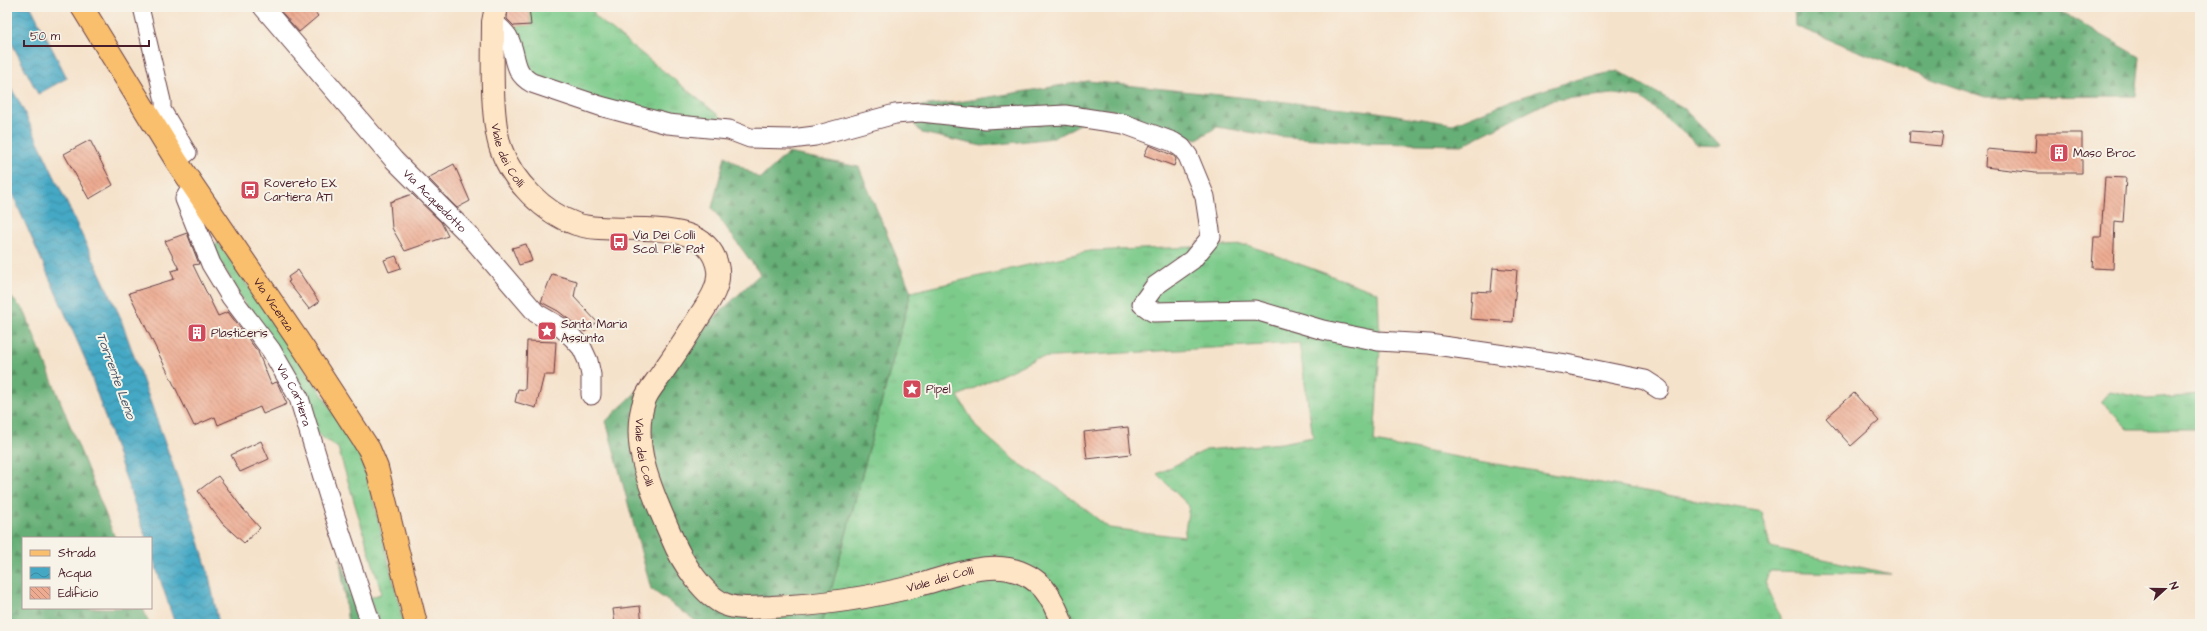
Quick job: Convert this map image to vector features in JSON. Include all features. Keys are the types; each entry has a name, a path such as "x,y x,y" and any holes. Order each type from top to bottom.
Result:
{"main road":[{"name":"Via Vicenza","path":"82,7 177,162 308,355 369,449 377,468 416,624"},
{"name":"Viale dei Colli","path":"495,14 495,118 501,149 518,180 540,202 559,216 577,224 599,229 674,231 689,234 704,242 713,256 718,270 717,286 708,304 646,397 640,417 639,438 651,490 679,556 696,579 716,598 728,606 743,608 820,605 891,593 965,572 985,569 1008,569 1035,579 1053,599 1062,624"}],"street":[{"path":"141,7 163,101 163,109 189,153 177,162"},
{"name":"Via Acquedotto","path":"262,7 394,160 468,235 536,312 574,338 582,348 588,361 591,375 591,395"},
{"path":"495,14 508,37 517,68 523,78 532,83 600,106 668,124 729,130 750,138 792,139 815,136 895,114 921,112 985,119 1065,115 1124,124 1173,142 1182,148 1188,156 1198,178 1207,212 1211,237 1192,260 1155,286 1142,304 1153,312 1255,310 1323,330 1378,341 1429,344 1566,364 1645,380 1659,389"},
{"name":"Via Cartiera","path":"193,185 185,199 211,264 231,297 271,350 299,398 333,510 371,624"}],"green space":[{"path":"529,7 591,7 596,17 727,122 681,123 527,77 511,26 531,25"},
{"path":"1794,7 2053,7 2140,57 2136,96 1985,97 1911,72 1795,26"},
{"path":"1618,71 1684,108 1721,146 1698,145 1642,98 1614,94 1552,100 1462,145 1368,143 1274,136 1217,127 1197,139 1108,109 1054,138 982,146 922,133 900,108 959,102 1088,81 1371,111 1453,124 1515,99 1578,79"},
{"path":"788,153 859,167 911,292 822,624 700,624 651,589 606,421 760,274 712,208 725,156 760,179"},
{"path":"218,242 318,388 359,453 373,499 404,624 379,624 369,598 380,594 381,591 338,448 319,435 212,246"},
{"path":"1248,245 1378,293 1380,348 1374,442 1762,512 1770,547 1891,574 1770,571 1765,582 1783,624 822,624 911,292 1089,251","holes":["1299,343 1313,437 1282,443 1206,450 1157,474 1189,506 1184,537 1109,528 1061,490 1015,461 977,428 958,396 1037,358"]},
{"path":"7,293 24,310 115,537 22,537 22,609 143,609 149,624 7,624"},
{"path":"2110,391 2147,399 2200,395 2200,429 2128,429 2101,401"},
{"path":"340,558 365,624 348,624"}],"water":[{"path":"7,7 31,7 67,78 38,94 7,34"},
{"name":"Torrente Leno","path":"7,82 19,101 119,314 194,524 209,576 219,624 175,624 152,555 152,537 146,537 86,361 7,182"}],"building":[{"path":"277,7 311,7 318,16 299,32"},
{"path":"508,7 529,7 531,25 514,26 507,19"},
{"path":"1910,131 1943,133 1941,146 1909,143"},
{"name":"Maso Broc","path":"2036,133 2082,133 2082,173 2035,173 1985,167 1986,149 2035,153"},
{"path":"90,140 113,185 89,199 64,154"},
{"path":"1149,145 1174,156 1176,159 1174,166 1144,155"},
{"path":"454,164 470,201 457,208 428,178"},
{"path":"2105,177 2126,178 2123,223 2115,222 2113,269 2092,268 2094,237 2101,237"},
{"path":"412,194 441,222 448,236 405,251 392,228 390,202"},
{"name":"Plasticeris","path":"187,233 199,264 193,265 218,316 228,312 258,352 271,384 277,382 287,404 263,414 260,407 218,425 215,417 194,426 129,293 174,279 171,271 179,269 165,241"},
{"path":"526,244 532,261 519,265 512,248"},
{"path":"396,256 401,268 389,272 384,260"},
{"path":"1493,268 1517,270 1513,322 1470,319 1472,291 1491,292"},
{"path":"298,270 319,302 309,309 288,282 290,281 288,277"},
{"path":"552,274 577,281 574,297 597,322 585,332 558,311 541,302"},
{"path":"527,341 556,342 554,375 544,375 536,408 515,402 518,389 525,390"},
{"path":"1854,393 1879,421 1851,446 1826,418"},
{"path":"1128,427 1131,454 1087,459 1084,432"},
{"path":"261,441 269,459 240,472 231,455"},
{"path":"218,476 243,509 260,528 244,543 223,524 198,491"},
{"path":"640,606 642,624 615,624 613,609"}],"place":[{"name":"Maso Broc","path":"2059,153"},
{"name":"Rovereto EX. Cartiera ATI","path":"250,190"},
{"name":"Via Dei Colli Scol. P.le Pat","path":"619,242"},
{"name":"Santa Maria Assunta","path":"547,331"},
{"name":"Plasticeris","path":"197,333"},
{"name":"Pipel","path":"912,389"}]}
